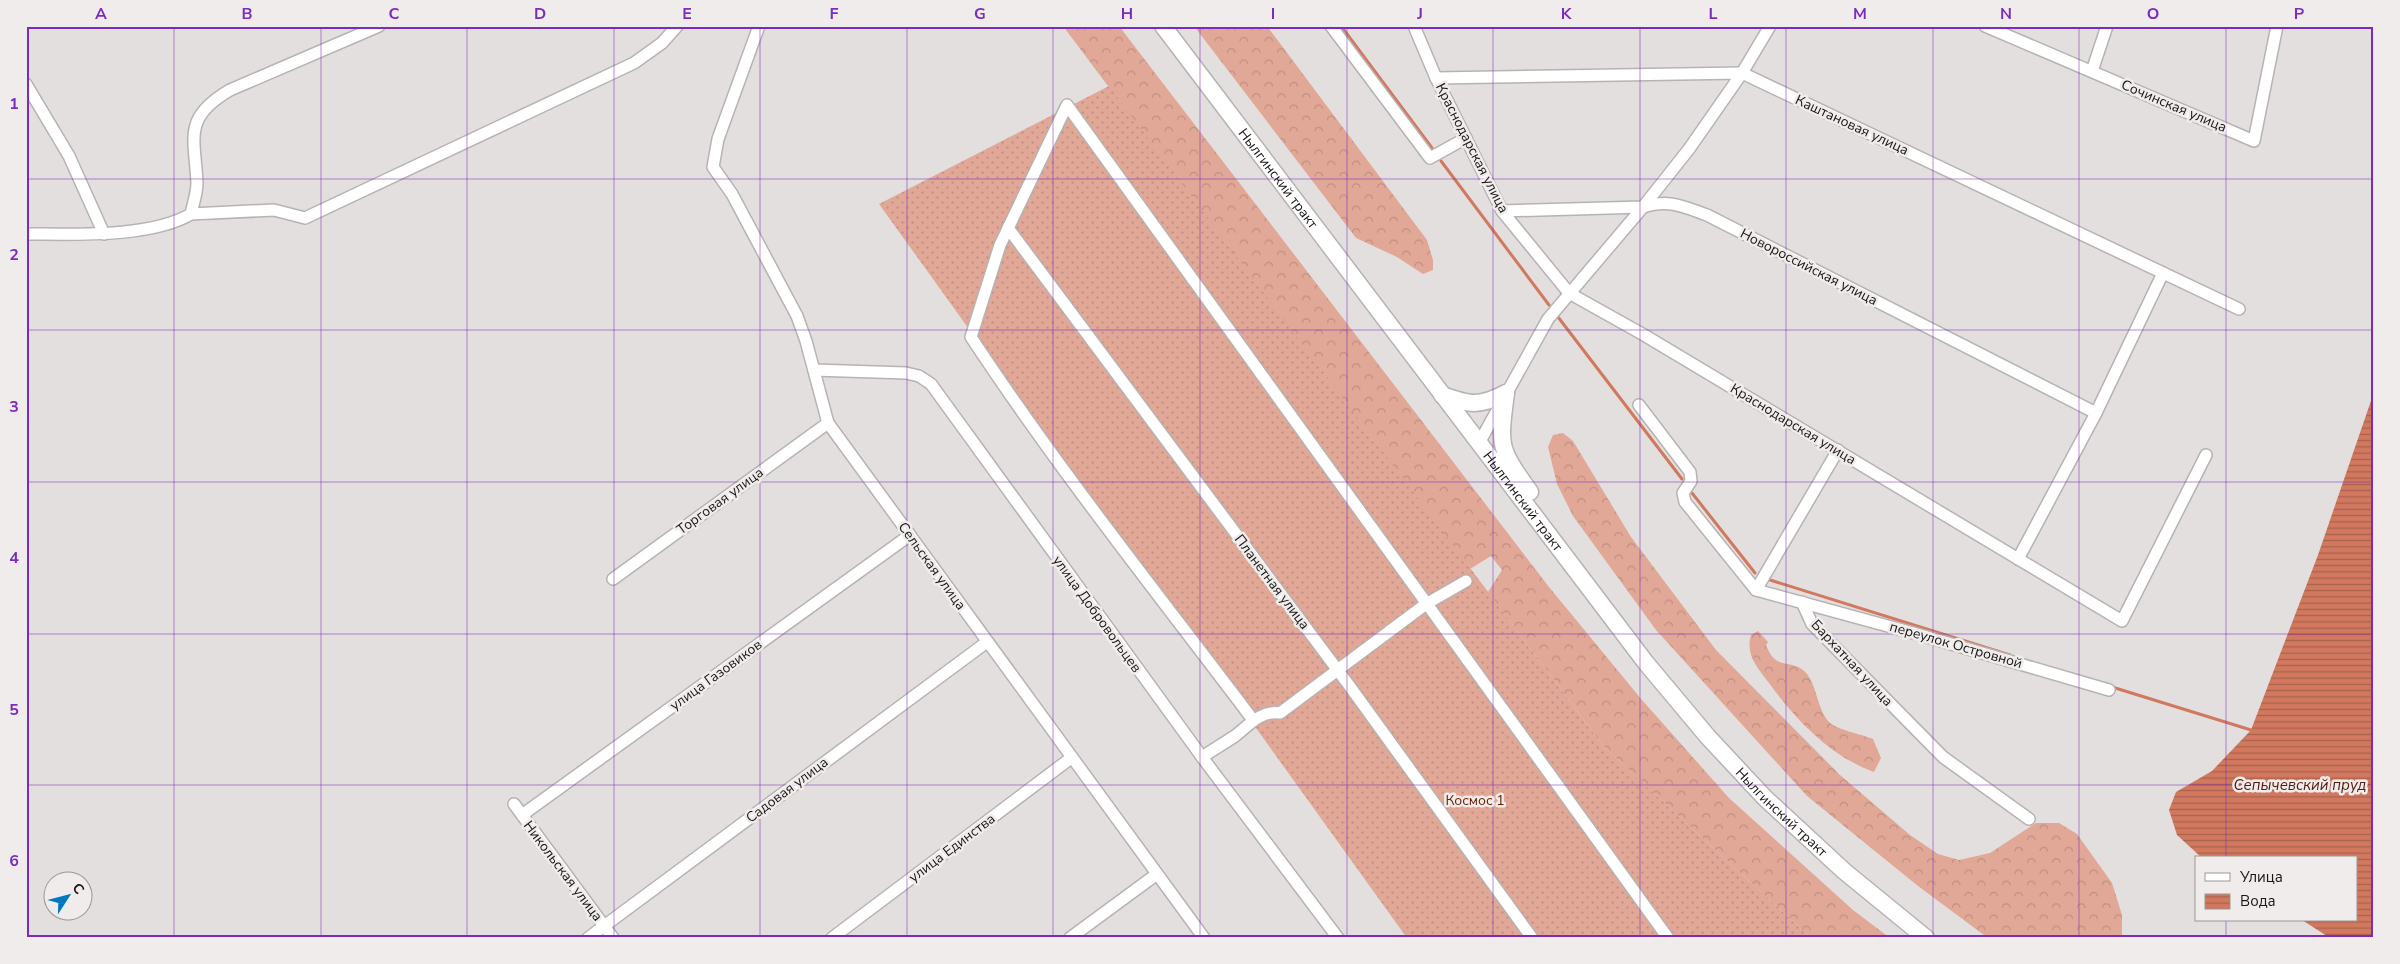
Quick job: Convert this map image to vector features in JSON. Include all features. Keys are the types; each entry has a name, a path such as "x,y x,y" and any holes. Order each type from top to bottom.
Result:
{"main road":[{"name":"Нылгинский тракт","path":"1163,26 1630,642 1708,737 1765,798 1844,871 1926,938"},
{"path":"1442,395 1477,405 1490,402 1506,393"},
{"path":"1506,393 1501,434 1507,459 1619,612 1630,642"}],"street":[{"path":"192,214 197,185 193,148 197,121 212,101 230,90 379,26"},
{"path":"26,234 104,234 176,222 192,214 274,210 305,218 634,63 662,42 677,26"},
{"name":"Сельская улица","path":"759,26 718,139 713,167 732,194 797,316 828,423 1204,938"},
{"path":"1331,26 1430,158 1466,138"},
{"name":"Краснодарская улица","path":"1414,26 1436,78 1502,211 1569,293 1644,335 1838,450 2122,621 2206,455"},
{"path":"1479,443 1548,319 1689,149 1742,72 1770,26"},
{"name":"Сочинская улица","path":"1985,26 2254,141 2277,26"},
{"path":"2092,71 2107,26"},
{"name":"Каштановая улица","path":"1436,78 1742,72 2239,309"},
{"path":"26,84 69,156 104,234"},
{"path":"1253,720 1126,552 995,374 971,337 1000,245 1067,105 1668,938"},
{"name":"Новороссийская улица","path":"1502,211 1643,206 1660,202 1682,206 1706,215 2096,413"},
{"name":"Планетная улица","path":"1008,228 1338,671 1532,938"},
{"path":"2018,559 2096,413 2163,272"},
{"name":"улица Добровольцев","path":"814,370 906,373 918,376 931,384 1202,757 1338,938"},
{"path":"1638,405 1690,472 1691,481 1683,493 1685,502 1756,590 1802,602"},
{"name":"Торговая улица","path":"613,579 828,423"},
{"path":"1756,590 1838,450"},
{"name":"улица Газовиков","path":"522,815 910,535"},
{"path":"1202,757 1236,735 1253,720 1266,714 1280,712 1338,671 1426,604 1466,581"},
{"name":"переулок Островной","path":"1802,602 2109,690"},
{"name":"Бархатная улица","path":"1802,602 1812,624 1943,757 2029,819"},
{"name":"Садовая улица","path":"588,938 987,642"},
{"name":"улица Единства","path":"832,938 1071,758"},
{"name":"Никольская улица","path":"514,804 613,938"},
{"path":"1070,938 1157,874"}],"green space":[{"path":"1063,26 1119,26 1549,587 1642,700 1729,798 1853,910 1890,938 1811,938 1605,748 1488,592 1502,570 1491,556 1470,569"},
{"path":"1194,26 1267,26 1427,240 1433,260 1433,270 1423,274 1397,257 1356,238"},
{"name":"Космос 1","path":"1109,86 1605,748 1811,938 1407,938 879,204"},
{"path":"1563,433 1573,441 1631,537 1716,650 1840,775 1910,835 1938,854 1959,860 1990,853 2036,823 2059,823 2077,834 2112,883 2122,915 2122,938 1988,938 1918,886 1807,796 1656,630 1573,516 1557,484 1548,447 1553,435"},
{"path":"1758,631 1768,642 1766,645 1774,658 1783,663 1798,667 1808,675 1821,710 1829,722 1843,730 1873,739 1881,758 1874,772 1843,757 1829,747 1802,723 1779,697 1751,655 1751,635"}],"water":[{"name":"Сепычевский пруд","path":"2374,392 2374,938 2330,938 2305,922 2358,922 2358,856 2200,856 2177,835 2169,810 2176,792 2212,771 2251,730 2318,555"}],"waterway":[{"path":"1341,26 1432,148"},
{"path":"1441,161 1549,305"},
{"path":"1558,317 1682,479"},
{"path":"1692,493 1755,573"},
{"path":"1770,580 2010,655"},
{"path":"2112,687 2251,730"}]}
